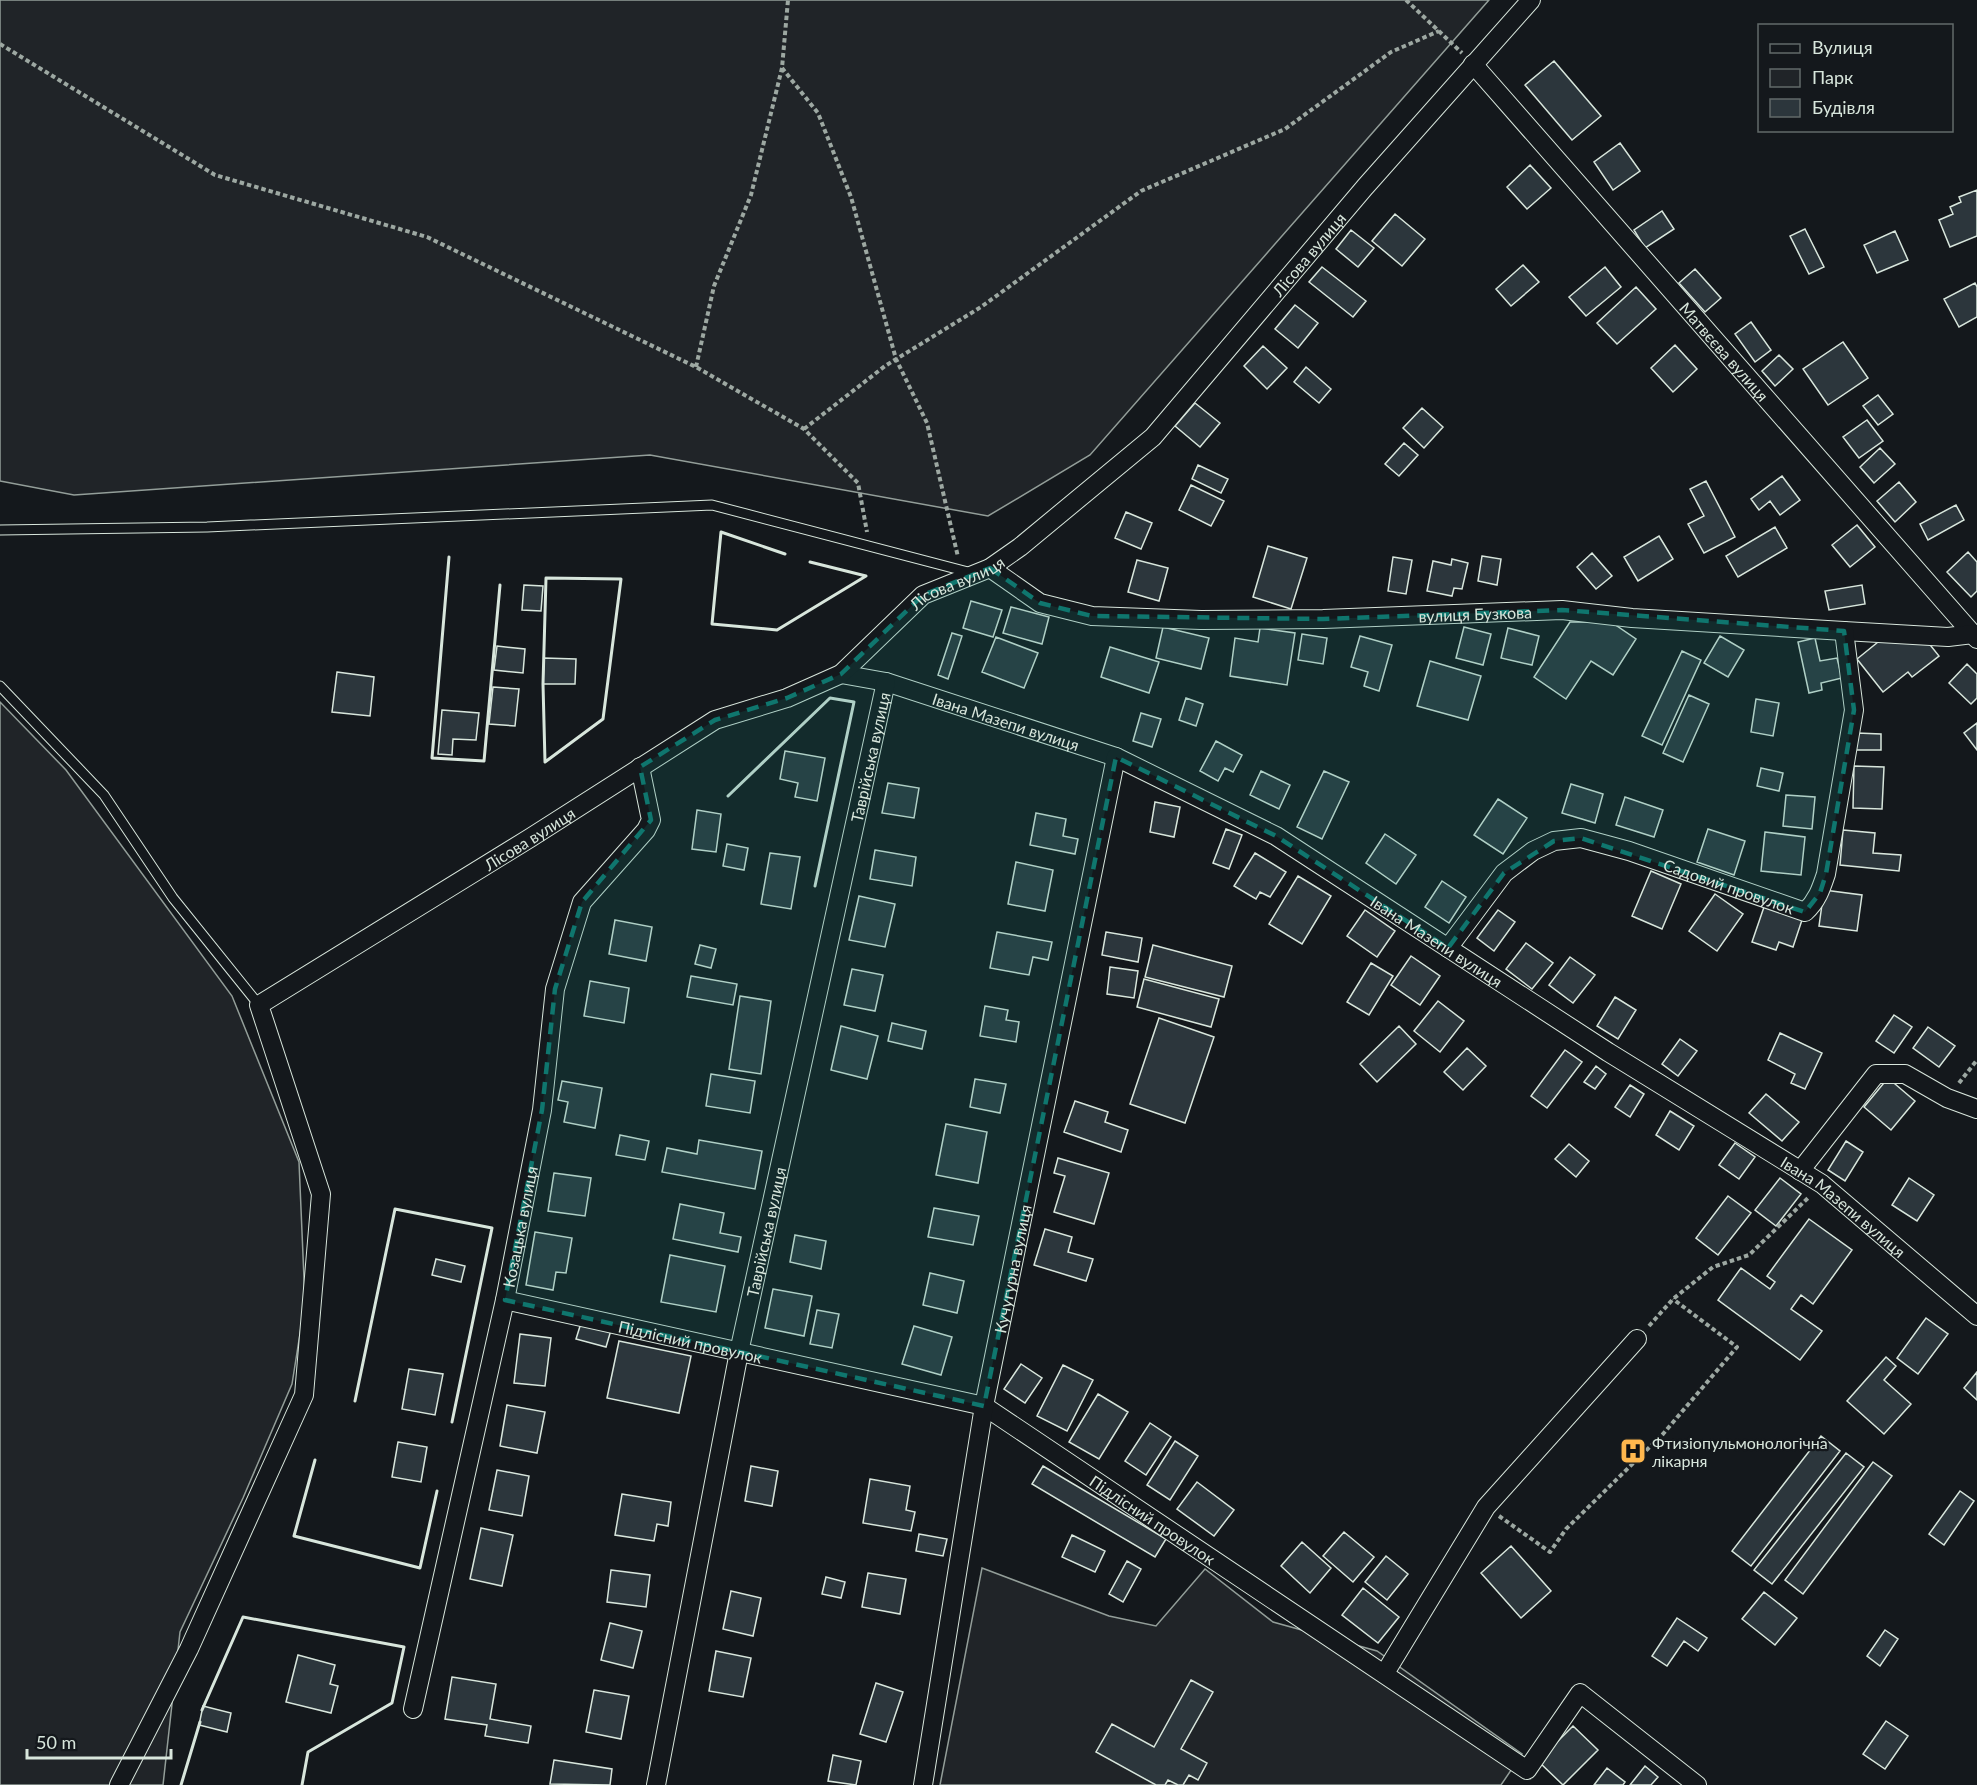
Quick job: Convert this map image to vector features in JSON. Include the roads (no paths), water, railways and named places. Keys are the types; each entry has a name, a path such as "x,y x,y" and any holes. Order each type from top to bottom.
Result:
{"street":[{"name":"Лісова вулиця","path":"259,1005 530,838 715,720 787,698 841,674 923,595 1020,548 1153,437 1365,187 1531,0"},
{"name":"Матвєєва вулиця","path":"1473,64 1975,637"},
{"name":"вулиця Бузкова","path":"975,571 1040,603 1092,616 1181,620 1301,619 1562,610 1632,618 1975,637"},
{"name":"Садовий провулок","path":"1448,948 1504,873 1533,851 1554,841 1581,838 1629,851 1805,912 1814,904 1820,893 1826,873 1854,710 1844,631"},
{"name":"Івана Мазепи вулиця","path":"841,674 886,682 1116,757 1276,836 1608,1052 1822,1184 1977,1316"},
{"name":"Таврійська вулиця","path":"656,1785 739,1352 886,682"},
{"name":"Кучугурна вулиця","path":"923,1785 984,1406 1116,757"},
{"name":"Козацька вулиця","path":"413,1709 505,1300 542,1110 555,989 582,902 646,830 651,820 640,767"},
{"path":"119,1785 189,1649 304,1395 321,1194 259,1005"},
{"path":"1800,1171 1876,1074 1905,1074 1947,1098 1977,1109"},
{"name":"Підлісний провулок","path":"505,1300 984,1406 1385,1673 1522,1778 1580,1693 1697,1785"},
{"path":"1385,1673 1486,1507 1637,1339"}],"lane":[{"path":"0,530 207,527 712,505 975,571"},
{"path":"0,686 104,795 174,898 259,1005"}],"place":[{"name":"Фтизіопульмонологічна лікарня","path":"1633,1451"}]}
